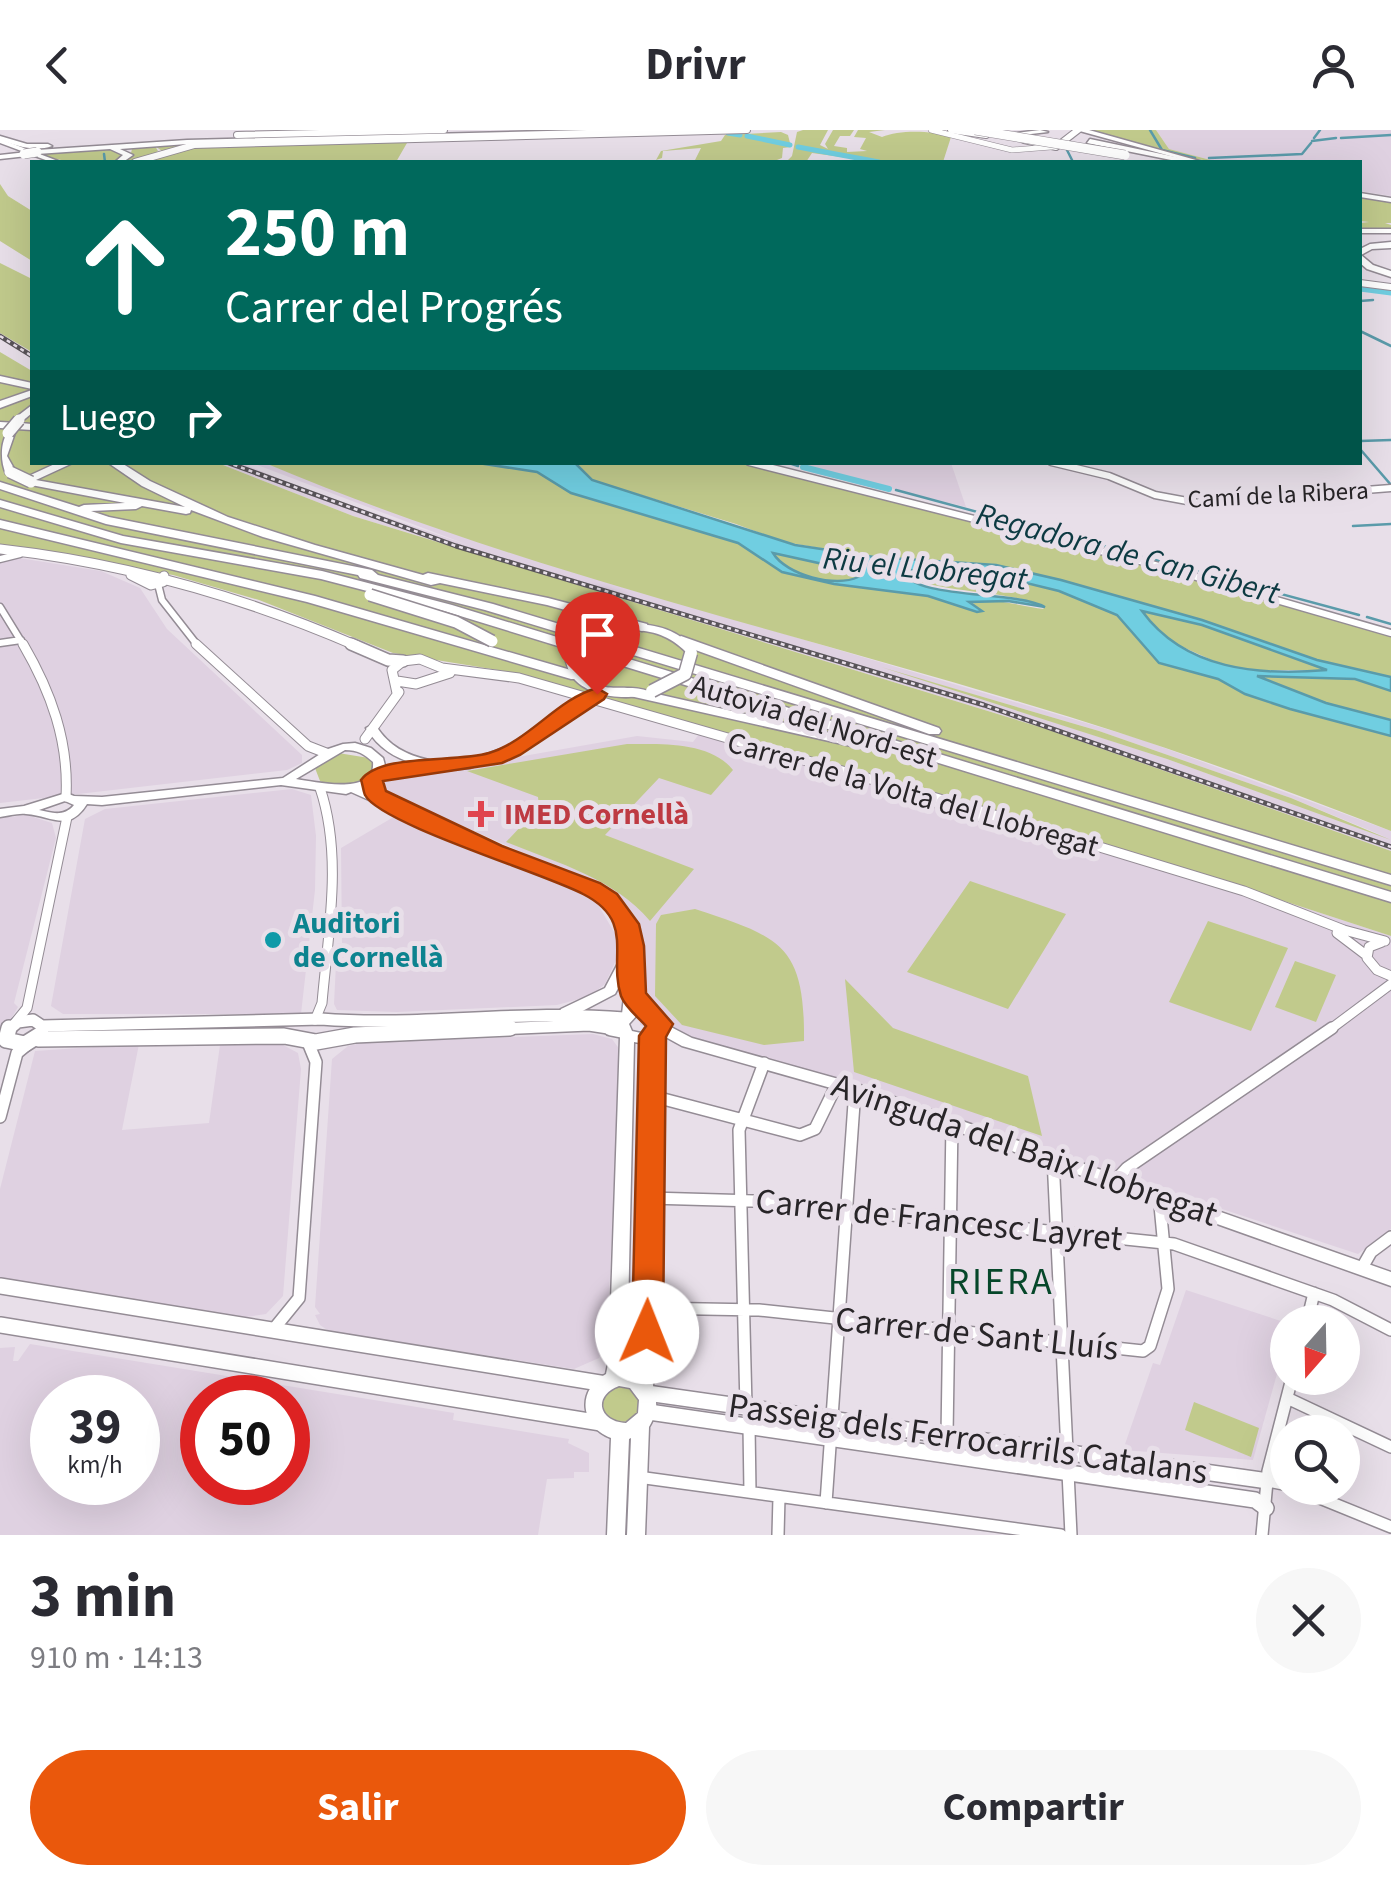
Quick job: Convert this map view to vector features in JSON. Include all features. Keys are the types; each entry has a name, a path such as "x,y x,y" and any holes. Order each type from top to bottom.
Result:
{"highway":[{"path":"0,147 538,130"},
{"path":"174,139 680,130"},
{"path":"975,130 1161,160"},
{"path":"988,130 1023,135 1043,131 1180,160"},
{"path":"1079,130 1192,160"},
{"path":"65,150 236,135 348,141"},
{"path":"26,152 126,141"},
{"path":"0,147 26,152 110,148 127,152 128,158 124,160"},
{"path":"1054,147 1149,160"},
{"path":"1362,194 1391,199"},
{"path":"1362,241 1391,239"},
{"path":"1362,254 1391,239"},
{"path":"1362,257 1391,276"},
{"path":"1362,274 1391,276"},
{"path":"0,378 30,391"},
{"path":"0,393 30,391"},
{"path":"0,407 30,392"},
{"path":"0,444 6,430 30,410"},
{"path":"3,482 6,430"},
{"path":"3,482 40,476 64,465"},
{"path":"117,465 162,493 258,529"},
{"path":"3,482 31,482 258,529 1179,805 1349,867"},
{"path":"3,482 28,496 106,520 322,562 434,592"},
{"name":"Autovia del Nord-est","path":"3,482 110,528 336,569 434,592 1391,880"},
{"path":"28,496 77,508 151,506 194,514"},
{"name":"Autovia del Nord-est","path":"0,503 81,529 397,594 1391,897"},
{"path":"0,516 83,542"},
{"path":"0,524 414,623 540,663"},
{"path":"209,556 456,622 579,682"},
{"path":"375,564 642,627"},
{"path":"414,623 503,632 620,662"},
{"path":"680,640 934,731"},
{"path":"635,694 866,745 1090,805"}],"main road":[{"path":"0,147 46,160"},
{"path":"1362,232 1391,239"},
{"path":"642,627 680,640 691,653 691,666 682,678 652,691 608,692 579,682 570,658 584,639 610,629 642,627"},
{"path":"354,789 377,771 489,753 517,743 579,682"},
{"path":"377,771 470,764 494,758 592,696 608,692"},
{"path":"282,781 308,768 326,752 350,748 368,739 378,738 400,756 425,762"},
{"path":"368,739 377,771 375,794 394,807"},
{"path":"308,768 316,786"},
{"path":"0,813 282,781 354,789 494,852 591,888 620,912 632,946 634,995 625,1025 620,1323 610,1382 593,1401 594,1413 601,1423 620,1430"},
{"path":"47,808 55,818 72,806"},
{"path":"566,1014 590,1005 610,991 632,946"},
{"path":"634,995 648,1012 655,1032 645,1404 636,1535"},
{"path":"625,1025 648,1012"},
{"path":"625,1025 642,1040 655,1032"},
{"name":"Avinguda del Baix Llobregat","path":"655,1032 855,1089 1391,1278"},
{"path":"610,1382 631,1380 645,1404"},
{"path":"616,1535 620,1430 645,1404"}],"street":[{"path":"236,135 444,130"},
{"path":"139,160 194,145 747,130"},
{"path":"931,130 1004,149 1031,145 1043,131"},
{"path":"951,130 1054,147 1079,130"},
{"path":"127,152 149,146 157,147 158,153"},
{"path":"1362,283 1391,287"},
{"path":"761,465 1148,564 1391,633"},
{"name":"Camí de la Ribera","path":"1065,465 1103,474 1155,495 1198,502 1391,488"},
{"path":"0,553 53,557 194,586 280,614 395,663 424,660 436,671 397,694 368,739"},
{"path":"0,553 53,557"},
{"path":"156,580 158,594 184,633 311,749 326,752"},
{"path":"0,607 21,640 61,728 72,806 27,1008 8,1038 0,1117"},
{"path":"0,644 21,640"},
{"path":"395,663 391,675 397,694"},
{"name":"Carrer de la Volta del Llobregat","path":"436,671 518,678 712,736 860,774 1244,891 1344,930 1388,942"},
{"name":"Carrer de la Volta del Llobregat","path":"436,671 517,682 680,732 886,787 1246,897 1334,931 1369,960"},
{"path":"396,681 412,684"},
{"path":"273,1330 299,1298 316,1062 302,1030 318,1021 322,1003 330,878 327,806 316,786"},
{"path":"1116,1180 1131,1165 1365,1006 1388,983 1369,960 1372,945 1388,942"},
{"path":"27,1008 37,1032"},
{"path":"8,1038 37,1032 566,1014 625,1025"},
{"path":"318,1021 333,1030 328,1038"},
{"path":"8,1038 37,1032 306,1039 625,1025"},
{"path":"653,1055 658,1046 680,1041"},
{"path":"746,1406 741,1120 764,1064"},
{"path":"652,1096 796,1135 810,1133 837,1084"},
{"path":"826,1503 855,1089"},
{"path":"947,1435 952,1122"},
{"path":"1052,1158 1071,1535"},
{"name":"Carrer de Sant Lluís","path":"648,1308 744,1308 1147,1349 1168,1289 1159,1194"},
{"name":"Carrer de Francesc Layret","path":"650,1198 741,1200 1164,1242 1314,1293 1391,1330"},
{"path":"1363,1266 1371,1252 1391,1237"},
{"path":"0,1286 610,1382"},
{"path":"1311,1305 1314,1293"},
{"path":"0,1326 601,1423"},
{"path":"1262,1535 1268,1480 1288,1395"},
{"path":"1287,1398 1391,1447"},
{"name":"Passeig dels Ferrocarrils Catalans","path":"645,1404 746,1406 1268,1480"},
{"name":"Passeig dels Ferrocarrils Catalans","path":"645,1404 749,1426 1255,1500 1266,1508"},
{"path":"749,1426 750,1492"},
{"path":"638,1477 1061,1535"},
{"path":"778,1535 779,1496"},
{"path":"1337,1505 1391,1527"}],"shaded area":[{"path":"1156,130 1391,130 1391,196 1362,191 1362,160 1210,160 1169,149"},
{"path":"223,465 246,465 468,545 257,465 270,465 518,555 1140,739 1391,831 1391,851 1043,728 353,516","holes":["928,681 1099,731 1291,798 1386,837 1167,759"]},
{"path":"797,465 952,465 966,507"},
{"path":"0,555 101,571 140,588 167,629 302,755 302,763 287,770 0,803"},
{"path":"702,730 862,772 1146,856 1391,936 1391,1229 1358,1254 807,1072 640,1025 640,935 627,908 599,886 374,787 390,773 490,762 637,736 693,742"},
{"path":"292,789 311,795 316,836 315,890 301,1014 63,1014 51,1006 85,819 105,809"},
{"path":"27,815 52,823 56,838 14,1003 18,1007 11,1019 0,1026 0,818"},
{"path":"397,815 468,849 572,887 597,903 617,937 617,958 605,984 590,996 557,1005 397,1012 337,1010 337,944 342,943 341,848"},
{"path":"593,1034 612,1039 620,1050 607,1341 599,1358 574,1369 329,1331 320,1325 315,1307 332,1059 348,1046 361,1043"},
{"path":"139,1044 122,1130 209,1123 220,1045 283,1045 298,1053 301,1069 283,1296 266,1314 246,1317 0,1278 0,1189 35,1051"},
{"path":"1186,1290 1270,1317 1271,1395 1253,1460 1123,1450 1153,1363 1160,1365"},
{"path":"30,1344 220,1375 180,1375 180,1505 310,1505 310,1390 454,1413 453,1420 569,1439 568,1443 589,1453 589,1472 574,1472 574,1478 547,1479 538,1535 0,1535 0,1348 15,1347 13,1361 18,1361"}],"green space":[{"path":"828,130 820,145 828,149 825,144 833,130 854,130 850,136 840,136 834,146 847,148 847,152 867,151 860,149 866,138 854,137 858,130 885,130 869,132 882,137 915,132 951,137 944,160 863,160 812,153 807,160 788,160 797,132"},
{"path":"1083,130 1156,130 1169,149 1210,160 1174,156"},
{"path":"781,132 788,135 791,147 783,148 782,158 777,160 695,160 701,148 663,151 662,158 656,160 661,151 721,141 725,135"},
{"path":"418,142 407,143 397,160 143,160 193,146"},
{"path":"185,144 162,151 155,146"},
{"path":"155,146 158,151 143,160 125,160 132,149 111,149"},
{"path":"111,149 126,153 126,158 62,160 37,154"},
{"path":"0,184 8,196 30,210 30,260 0,241"},
{"path":"1362,196 1391,201 1391,223 1385,223 1391,229 1362,230 1362,223 1369,222 1362,221"},
{"path":"0,263 30,278 30,351 0,333"},
{"path":"0,352 30,370 30,465 223,465 353,516 1043,728 1391,851 1391,936 1146,856 862,772 646,715 510,672 393,653 259,600 173,575 0,547"},
{"path":"270,465 496,465 537,472 571,493 738,543 782,572 834,584 928,596 970,610 980,608 968,606 984,601 1044,609 1019,598 936,586 900,574 905,569 985,573 1059,591 1117,615 1160,663 1218,679 1245,694 1290,709 1391,736 1391,831 1114,731 639,593 357,500"},
{"path":"577,465 751,465 1059,542 1391,635 1391,677 1317,660 1202,620 1061,580 996,565 874,557 784,542 592,480"},
{"path":"772,551 855,571 858,577 837,581 811,577 787,567"},
{"path":"1141,610 1202,625 1327,670 1234,670 1167,640"},
{"path":"881,667 1099,731 1291,798 1391,840 1167,759"},
{"path":"1256,676 1355,679 1391,691 1391,720 1326,703"},
{"path":"627,744 698,749 733,770 711,795 659,778 605,835 694,869 650,921 636,906 602,883 506,842 539,807 538,797 467,771"},
{"path":"338,753 369,758 373,764 371,774 347,785 320,781 315,768"},
{"path":"970,881 1066,914 1008,1009 907,972"},
{"path":"695,909 748,928 782,949 799,983 804,1041 764,1045 682,1025 655,996 656,924 661,915"},
{"path":"1208,921 1288,948 1251,1031 1169,1002"},
{"path":"1295,961 1336,975 1316,1022 1275,1007"},
{"path":"845,979 893,1028 1028,1076 1042,1136 854,1072"},
{"path":"621,1386 634,1391 639,1404 634,1417 621,1422 608,1417 603,1404 608,1391"},
{"path":"1194,1402 1259,1428 1251,1457 1185,1430"}],"water":[{"name":"Riu el Llobregat","path":"491,465 577,465 592,480 795,545 874,557 996,565 1202,620 1317,660 1391,677 1391,691 1355,679 1257,676 1326,703 1391,720 1391,736 1290,709 1245,694 1218,679 1159,663 1117,615 1059,591 985,573 901,571 910,580 945,591 1011,598 1045,607 1008,601 969,602 982,611 977,612 928,596 834,584 782,572 738,543 571,493 537,472","holes":["773,553 850,570 858,577 825,580 789,568","1142,611 1202,625 1327,670 1275,672 1225,665 1179,646"]}],"waterway":[{"path":"1150,130 1162,150 1195,158"},
{"path":"1314,138 1320,130"},
{"path":"728,133 740,135"},
{"path":"1341,138 1391,135"},
{"path":"747,136 790,145"},
{"path":"1312,141 1336,138"},
{"path":"1209,158 1302,154 1311,143"},
{"path":"798,147 868,160"},
{"path":"1067,150 1072,160"},
{"path":"104,154 105,160"},
{"path":"1362,289 1391,293"},
{"path":"1362,301 1373,300"},
{"path":"1362,332 1391,346"},
{"path":"1362,441 1391,440"},
{"path":"1362,451 1391,485"},
{"name":"Regadora de Can Gibert","path":"803,467 889,489"},
{"name":"Regadora de Can Gibert","path":"896,490 1359,615"},
{"path":"1353,526 1391,524"},
{"name":"Regadora de Can Gibert","path":"1367,617 1391,624"}],"railway":[{"path":"0,336 30,355"},
{"path":"234,465 456,546 984,705 1391,847"}],"place":[{"name":"IMED Cornellà","path":"481,814"},
{"name":"Auditori de Cornellà","path":"273,940"}],"district":[{"name":"RIERA","path":"1001,1281"}],"route":[{"path":"597,694 513,750 494,758 470,764 392,770 378,773 372,780 375,794 394,807 494,852 591,888 620,912 626,924 632,946 634,995 660,1024 652,1036 647,1332"}]}
